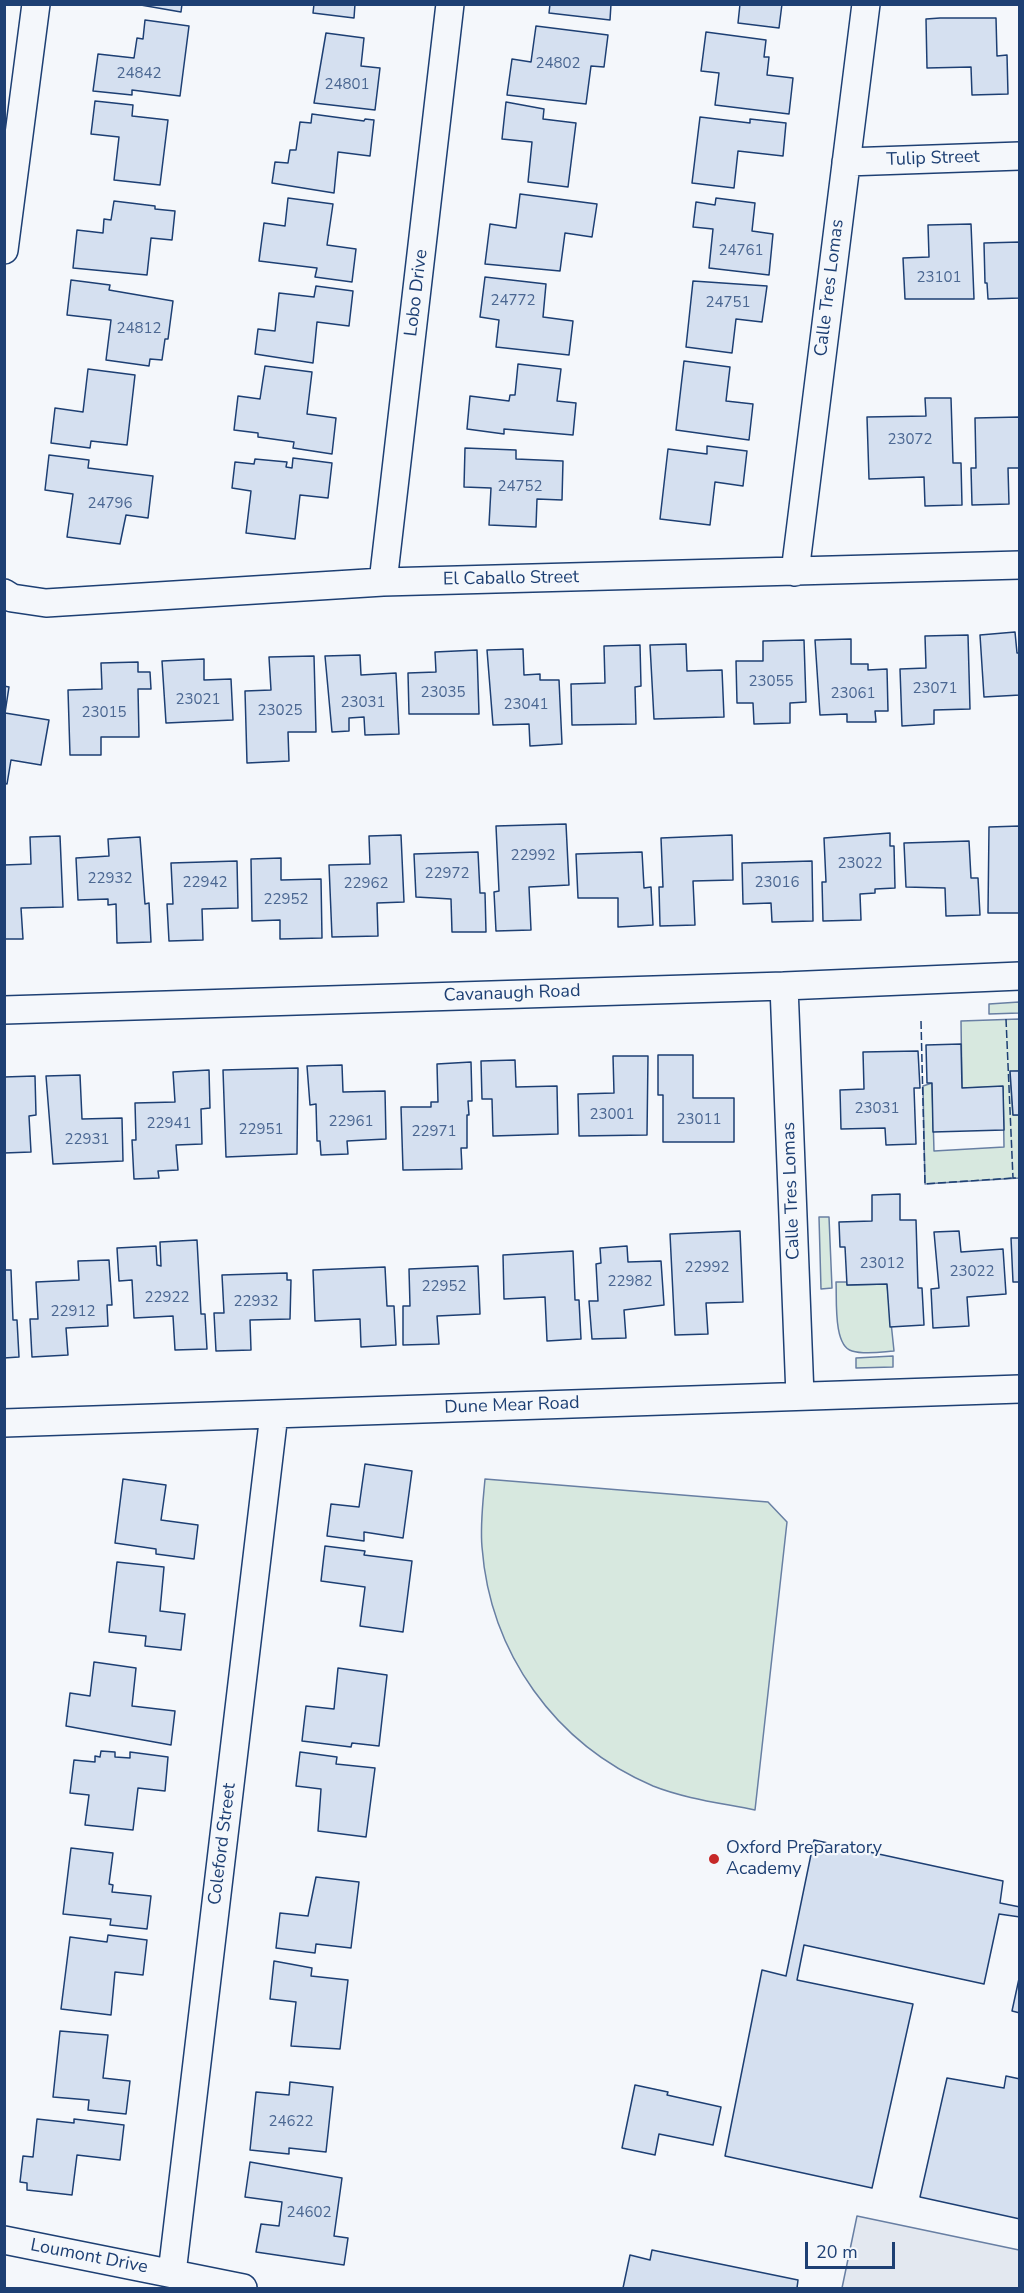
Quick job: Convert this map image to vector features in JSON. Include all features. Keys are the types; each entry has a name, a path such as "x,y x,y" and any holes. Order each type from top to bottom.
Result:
{"street":[{"path":"4,250 36,4"},
{"name":"Lobo Drive","path":"383,582 450,4"},
{"name":"Calle Tres Lomas","path":"795,572 866,4"},
{"name":"Tulip Street","path":"846,162 1020,156"},
{"name":"El Caballo Street","path":"4,593 12,598 46,603 383,582 1020,565"},
{"name":"Cavanaugh Road","path":"4,1010 784,986 1020,976"},
{"name":"Calle Tres Lomas","path":"784,986 800,1396"},
{"name":"Dune Mear Road","path":"4,1423 1020,1389"},
{"name":"Coleford Street","path":"172,2273 274,1414"},
{"name":"Loumont Drive","path":"4,2240 243,2289"}],"shaded area":[{"path":"1019,1002 1019,1013 989,1014 989,1004"},
{"path":"1019,1019 1019,1071 1010,1072 1013,1115 1019,1115 1019,1178 925,1184 923,1086 932,1083 934,1151 1004,1147 1003,1087 962,1088 961,1021"},
{"path":"819,1217 829,1217 832,1288 821,1289"},
{"path":"836,1282 847,1282 847,1285 887,1284 894,1351 862,1353 846,1347 837,1321"},
{"path":"893,1356 893,1367 856,1368 856,1358"},
{"path":"485,1479 768,1502 787,1522 755,1810 691,1797 653,1786 618,1768 586,1746 558,1720 534,1690 514,1658 498,1623 488,1586 481,1539"},
{"path":"857,2216 1019,2250 1019,2288 842,2288"}],"building":[{"path":"135,4 182,4 181,12"},
{"path":"314,4 355,4 354,18 313,13"},
{"path":"550,4 611,4 610,20 549,13"},
{"path":"740,4 782,4 779,28 738,23"},
{"path":"996,18 997,56 1007,55 1008,94 972,95 971,67 927,68 926,19"},
{"path":"145,20 189,26 180,96 132,90 132,95 93,91 98,54 134,58 137,38 143,39"},
{"path":"536,26 608,35 604,67 591,66 586,104 507,95 512,59 531,62"},
{"path":"706,32 766,40 764,57 769,57 767,75 793,78 789,114 715,105 719,73 701,71"},
{"path":"326,33 364,38 361,66 380,68 375,110 314,103"},
{"path":"95,101 133,105 132,116 168,120 160,185 114,180 119,137 91,134"},
{"path":"506,102 544,109 543,119 576,123 568,187 528,182 532,142 502,139"},
{"path":"312,114 364,121 365,119 374,120 370,156 338,152 334,193 272,183 275,162 288,163 290,150 296,150 300,122 311,123"},
{"path":"700,117 750,123 750,119 786,123 783,156 738,151 734,188 692,183"},
{"path":"520,194 597,204 592,237 565,233 560,271 485,264 490,224 516,228"},
{"path":"288,198 333,204 327,245 356,249 352,282 315,277 317,268 259,261 264,223 285,226"},
{"path":"716,198 755,203 752,231 773,234 769,275 709,268 713,229 693,227 696,202 715,205"},
{"path":"114,201 175,211 172,240 151,238 147,275 73,268 77,230 103,233 104,219 111,220"},
{"path":"971,224 974,299 905,299 903,258 929,257 928,225"},
{"path":"1020,242 1020,298 988,299 987,283 985,283 984,243"},
{"path":"485,277 546,284 543,317 573,321 569,355 496,347 499,320 480,317"},
{"path":"71,280 110,285 109,290 173,301 168,339 165,339 162,360 150,359 149,366 106,360 111,320 67,315"},
{"path":"693,281 767,286 762,322 736,319 732,353 686,347"},
{"path":"316,286 353,291 349,326 317,322 313,363 255,354 258,329 275,331 279,293 314,297"},
{"path":"684,361 730,367 726,401 753,404 749,440 676,430"},
{"path":"518,364 561,369 557,401 576,403 573,435 504,429 504,434 467,429 470,396 509,401 510,395 515,395"},
{"path":"265,366 312,372 307,414 336,418 332,454 293,448 294,442 258,437 258,433 234,430 238,396 260,399"},
{"path":"88,369 135,375 127,445 91,441 90,448 51,443 55,408 83,412"},
{"path":"925,398 951,398 953,463 961,463 962,505 925,506 924,477 869,479 867,417 926,416"},
{"path":"1020,417 1020,468 1008,468 1009,504 972,505 971,468 976,468 975,418"},
{"path":"707,446 747,451 743,486 715,482 710,525 660,519 668,449 707,454"},
{"path":"465,448 516,450 516,459 563,461 562,500 537,499 536,527 489,525 491,488 464,487"},
{"path":"49,455 89,460 88,468 153,476 148,518 126,515 120,544 67,537 73,494 45,490"},
{"path":"293,458 332,463 328,498 300,495 295,539 246,533 251,491 232,488 235,462 254,464 255,459 287,462 286,467 292,468"},
{"path":"1015,632 1017,653 1020,653 1020,695 984,697 980,635"},
{"path":"968,635 970,709 934,710 934,724 902,726 900,669 926,668 925,636"},
{"path":"851,639 851,664 868,664 868,670 887,669 888,711 875,711 876,722 847,722 847,714 820,715 815,640"},
{"path":"804,640 806,702 790,703 790,723 754,724 753,703 737,703 736,661 763,661 763,641"},
{"path":"686,644 687,671 722,670 724,717 654,719 650,645"},
{"path":"640,645 641,686 635,687 636,724 572,725 571,684 605,683 604,646"},
{"path":"523,649 524,675 540,674 540,680 559,680 562,744 530,746 529,724 493,725 487,650"},
{"path":"477,650 479,714 409,714 408,673 436,672 435,652"},
{"path":"360,655 361,675 396,673 399,734 365,735 364,717 349,718 349,731 332,732 325,656"},
{"path":"314,656 316,732 288,732 289,761 247,763 245,691 271,690 269,657"},
{"path":"204,659 204,680 231,679 233,720 166,723 162,661"},
{"path":"138,662 138,672 150,672 151,689 138,689 139,737 101,737 101,755 70,755 68,690 102,689 101,663"},
{"path":"4,686 9,687 5,713 49,720 41,765 11,760 7,784 4,783"},
{"path":"566,824 569,885 529,887 531,930 496,931 494,892 499,891 496,826"},
{"path":"1020,826 1020,913 988,913 989,827"},
{"path":"890,833 890,846 894,846 895,888 875,889 875,893 860,894 861,920 823,921 822,882 826,882 824,838"},
{"path":"401,835 404,902 377,903 378,936 332,937 329,865 370,864 369,836"},
{"path":"732,835 733,880 693,881 695,925 660,926 659,887 663,887 661,838"},
{"path":"60,836 63,907 21,908 23,939 4,939 4,865 31,864 30,837"},
{"path":"140,837 145,904 149,903 151,942 117,943 116,904 108,905 108,899 78,900 76,858 109,856 108,839"},
{"path":"969,841 971,878 978,878 980,915 946,916 945,888 906,887 904,843"},
{"path":"478,852 480,893 485,893 486,932 452,932 451,899 416,897 414,854"},
{"path":"642,852 644,888 651,887 653,925 618,927 618,898 578,898 576,854"},
{"path":"281,858 281,880 321,879 322,938 280,939 280,920 252,921 251,859"},
{"path":"237,861 238,908 202,909 203,940 169,941 167,904 173,904 171,863"},
{"path":"812,861 813,921 772,922 771,903 743,904 742,863"},
{"path":"961,1044 962,1088 1003,1086 1004,1130 933,1132 932,1083 927,1083 926,1045"},
{"path":"918,1051 920,1088 914,1088 916,1144 886,1145 885,1128 841,1129 840,1090 864,1089 863,1052"},
{"path":"658,1055 693,1055 693,1098 734,1098 734,1142 663,1142 663,1095 658,1095"},
{"path":"613,1056 648,1056 647,1135 579,1136 578,1094 614,1093"},
{"path":"515,1060 516,1087 557,1086 558,1134 493,1136 492,1099 482,1099 481,1061"},
{"path":"471,1062 472,1101 468,1101 467,1148 461,1148 462,1169 403,1170 401,1107 431,1107 431,1102 438,1102 437,1064"},
{"path":"342,1065 343,1092 385,1091 386,1139 347,1141 348,1154 321,1155 320,1141 317,1141 316,1104 310,1105 307,1066"},
{"path":"298,1068 297,1154 226,1157 223,1070"},
{"path":"209,1070 210,1108 201,1109 202,1144 176,1145 178,1170 158,1171 159,1178 134,1179 132,1140 136,1140 135,1103 175,1102 173,1072"},
{"path":"1010,1071 1020,1071 1020,1115 1013,1115"},
{"path":"80,1075 82,1119 122,1118 123,1161 53,1164 46,1076"},
{"path":"35,1076 36,1115 29,1116 31,1152 4,1153 4,1077"},
{"path":"900,1194 900,1220 916,1220 918,1288 922,1288 924,1325 890,1327 887,1284 847,1285 845,1247 840,1247 839,1222 872,1221 872,1195"},
{"path":"740,1231 743,1302 706,1303 708,1334 675,1335 670,1234"},
{"path":"959,1231 961,1252 1003,1249 1006,1294 967,1297 969,1326 933,1328 931,1289 939,1288 934,1232"},
{"path":"1011,1238 1020,1238 1020,1282 1013,1282"},
{"path":"197,1240 201,1314 205,1314 207,1349 175,1350 173,1316 134,1318 132,1280 119,1281 117,1248 156,1246 157,1265 161,1266 160,1242"},
{"path":"627,1246 628,1262 661,1261 664,1305 624,1310 626,1338 592,1339 589,1301 598,1301 596,1264 601,1263 600,1248"},
{"path":"573,1251 575,1300 579,1300 581,1339 547,1341 545,1297 504,1299 503,1255"},
{"path":"109,1260 112,1305 107,1305 108,1326 66,1328 68,1355 32,1357 30,1319 38,1319 36,1282 79,1280 78,1261"},
{"path":"478,1266 480,1314 437,1316 439,1344 403,1345 403,1306 410,1306 409,1269"},
{"path":"385,1267 387,1306 394,1306 396,1345 361,1347 360,1319 315,1321 313,1270"},
{"path":"4,1270 11,1270 13,1320 17,1320 19,1357 4,1358"},
{"path":"287,1273 287,1280 291,1280 290,1319 250,1320 251,1350 216,1351 214,1313 224,1313 222,1275"},
{"path":"365,1464 412,1471 403,1538 364,1532 364,1541 327,1536 331,1504 359,1507"},
{"path":"123,1479 166,1485 161,1520 198,1525 194,1559 156,1554 156,1549 115,1543"},
{"path":"325,1546 365,1551 364,1555 412,1561 403,1632 360,1626 365,1587 321,1581"},
{"path":"117,1562 164,1567 160,1611 185,1614 181,1650 145,1646 146,1636 109,1632"},
{"path":"94,1662 136,1668 132,1706 175,1711 171,1745 66,1726 70,1693 90,1696"},
{"path":"338,1668 387,1675 379,1746 352,1743 351,1747 302,1741 306,1706 334,1709"},
{"path":"101,1751 115,1752 115,1757 130,1758 130,1752 168,1757 165,1791 138,1788 133,1830 85,1825 89,1795 70,1793 74,1760 95,1762 95,1756 100,1757"},
{"path":"300,1752 337,1757 336,1764 375,1768 366,1837 318,1831 321,1789 296,1786"},
{"path":"814,1840 1003,1881 1000,1903 1020,1907 1020,1917 999,1914 984,1984 804,1945 797,1980 913,2004 872,2188 725,2156 762,1970 786,1976"},
{"path":"71,1848 113,1853 109,1884 113,1885 112,1892 151,1896 147,1929 110,1925 111,1919 63,1914"},
{"path":"316,1877 359,1882 351,1948 316,1944 315,1953 276,1948 280,1913 308,1916"},
{"path":"108,1935 147,1940 143,1975 115,1972 111,2015 61,2009 70,1937 107,1942"},
{"path":"274,1961 312,1968 311,1976 348,1980 340,2049 291,2046 296,2002 270,1999"},
{"path":"1020,1974 1020,2013 1012,2011"},
{"path":"60,2031 108,2035 103,2078 130,2081 126,2114 88,2110 89,2100 53,2097"},
{"path":"1006,2076 1020,2079 1020,2219 920,2197 947,2078 1004,2088"},
{"path":"290,2082 333,2087 326,2152 289,2148 289,2154 250,2150 256,2092 289,2095"},
{"path":"635,2085 721,2107 713,2145 659,2134 655,2155 622,2148"},
{"path":"37,2119 74,2123 74,2119 124,2125 120,2160 77,2155 72,2195 27,2190 27,2183 20,2182 23,2156 33,2157"},
{"path":"250,2162 342,2178 334,2236 348,2238 344,2265 256,2252 261,2224 279,2226 282,2202 245,2197"},
{"path":"652,2250 798,2280 797,2288 623,2288 630,2255 650,2260"}],"fence":[{"path":"1006,1019 1013,1178 1020,1178"},
{"path":"921,1021 925,1184 1013,1178"}],"place":[{"name":"Oxford Preparatory Academy","path":"714,1859"}]}
